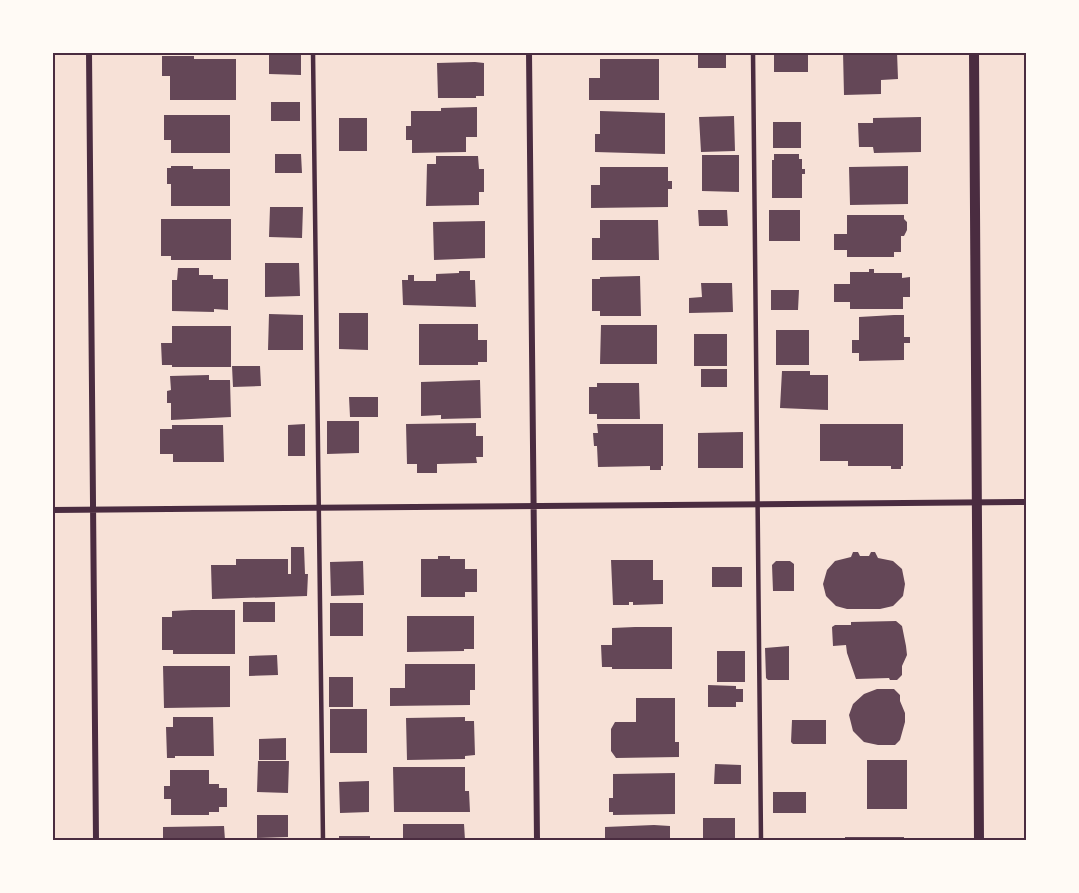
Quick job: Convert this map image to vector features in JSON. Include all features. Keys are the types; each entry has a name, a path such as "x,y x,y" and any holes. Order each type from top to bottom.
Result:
{"street":[{"path":"89,52 96,840"},
{"path":"529,52 537,840"},
{"path":"974,52 980,840"},
{"path":"52,510 1026,502"}],"lane":[{"path":"313,52 323,840"},
{"path":"753,52 761,840"}],"building":[{"path":"269,52 301,52 301,75 269,74"},
{"path":"698,52 726,52 726,68 698,68"},
{"path":"774,52 808,52 808,72 774,72"},
{"path":"843,52 897,52 898,79 881,80 881,94 844,95"},
{"path":"162,56 236,59 236,100 170,100 170,76 162,76"},
{"path":"600,59 659,59 659,100 589,100 589,78 600,78"},
{"path":"437,63 484,63 484,96 438,98"},
{"path":"271,102 300,102 300,121 271,121"},
{"path":"477,107 477,137 466,137 466,152 412,153 412,140 406,140 406,126 411,126 411,111 441,111 441,108"},
{"path":"600,111 665,113 665,154 595,152 595,134 600,134"},
{"path":"164,115 230,115 230,153 171,153 171,140 164,140"},
{"path":"734,116 735,151 701,152 699,117"},
{"path":"921,117 921,152 874,153 873,147 859,147 858,123 873,123 873,118"},
{"path":"339,118 367,118 367,151 339,151"},
{"path":"773,122 801,122 801,148 773,148"},
{"path":"275,154 301,154 302,173 275,173"},
{"path":"774,154 799,154 799,159 802,159 802,169 805,169 805,174 802,174 802,198 772,198"},
{"path":"702,155 739,155 739,192 702,191"},
{"path":"436,156 478,156 479,169 484,169 484,192 479,192 479,205 426,206 427,164 436,164"},
{"path":"193,166 193,169 230,169 230,206 171,206 171,184 167,184 167,168"},
{"path":"908,166 908,204 850,205 849,167"},
{"path":"600,167 668,167 668,181 672,181 672,189 668,189 668,207 591,208 591,185 600,185"},
{"path":"270,207 303,207 302,238 269,237"},
{"path":"698,210 727,210 728,226 699,226"},
{"path":"769,210 800,210 800,241 769,241"},
{"path":"847,215 904,215 907,230 904,236 901,236 901,252 894,252 894,257 847,257 847,250 834,250 834,234 847,234"},
{"path":"161,219 231,219 231,260 171,260 171,256 161,256"},
{"path":"600,220 658,220 659,260 592,260 592,238 600,238"},
{"path":"485,221 485,258 434,260 433,222"},
{"path":"265,263 299,263 300,296 265,297"},
{"path":"178,268 199,268 199,275 213,275 213,279 228,279 228,310 172,311 172,280 177,280"},
{"path":"869,269 874,269 874,273 902,273 902,278 910,277 910,297 903,297 903,309 850,309 850,302 834,302 834,284 850,284 850,272 869,272"},
{"path":"459,271 470,271 470,280 475,280 476,307 403,305 402,280 408,280 408,275 414,275 414,281 436,281 436,274 459,273"},
{"path":"640,276 641,316 600,316 600,311 592,311 592,279"},
{"path":"701,283 732,283 733,312 689,313 689,298 702,297"},
{"path":"771,290 799,290 798,310 771,310"},
{"path":"339,313 368,313 368,350 339,349"},
{"path":"269,314 303,315 303,350 268,350"},
{"path":"904,315 904,337 910,337 910,343 904,343 904,360 859,361 859,353 852,353 852,340 859,340 859,317"},
{"path":"419,324 478,324 478,340 487,340 487,362 478,362 478,365 419,365"},
{"path":"601,325 657,325 657,364 600,364"},
{"path":"172,326 231,326 231,367 162,365 161,343 172,343"},
{"path":"776,330 809,330 809,365 776,365"},
{"path":"694,334 727,334 727,366 694,366"},
{"path":"232,366 260,366 261,386 233,387"},
{"path":"701,369 727,369 727,387 701,387"},
{"path":"782,371 810,371 810,375 828,375 828,410 780,408"},
{"path":"209,375 209,380 230,380 231,417 171,420 171,403 167,403 167,391 171,390 170,376"},
{"path":"480,380 481,418 441,419 441,415 421,416 421,382"},
{"path":"597,383 639,383 640,419 597,419 597,414 589,414 589,387 597,387"},
{"path":"349,397 378,397 378,417 350,417"},
{"path":"327,421 359,421 359,453 327,454"},
{"path":"476,423 476,436 483,436 483,457 476,457 477,463 437,464 437,473 417,473 417,464 407,464 406,424"},
{"path":"305,424 305,456 288,456 288,425"},
{"path":"597,424 663,424 663,466 661,470 650,470 650,466 598,467 597,446 594,446 593,433 598,433"},
{"path":"820,424 903,424 903,466 901,469 891,469 891,466 848,466 848,461 820,461"},
{"path":"172,425 223,425 224,462 173,462 173,454 160,454 160,429 172,429"},
{"path":"743,432 743,468 698,468 698,433"},
{"path":"291,547 304,547 305,574 308,574 307,596 212,599 211,565 236,565 236,559 288,559 288,574 291,574"},
{"path":"853,552 858,552 860,556 869,556 871,552 875,552 878,558 893,561 902,569 905,584 903,596 893,606 880,609 847,609 836,606 826,596 823,584 827,570 835,561 851,557"},
{"path":"438,556 465,559 465,569 477,569 477,592 465,592 465,597 421,597 421,559 438,559"},
{"path":"611,560 653,560 653,580 663,580 663,604 633,605 633,602 629,602 629,605 613,605"},
{"path":"363,561 364,595 331,596 330,562"},
{"path":"776,561 790,561 794,564 794,591 773,591 772,565"},
{"path":"712,567 742,567 742,587 712,587"},
{"path":"243,602 275,602 275,622 243,622"},
{"path":"330,603 363,603 363,636 330,636"},
{"path":"235,610 235,654 173,654 173,650 162,650 162,617 172,617 172,611"},
{"path":"407,616 474,616 474,649 407,652"},
{"path":"896,621 902,626 907,655 902,666 902,675 897,680 889,678 856,679 846,645 833,646 832,627 851,625 851,622"},
{"path":"672,627 672,669 602,667 601,645 612,645 612,628"},
{"path":"789,646 789,680 768,680 766,678 765,648"},
{"path":"717,651 745,651 745,682 717,682"},
{"path":"277,655 278,675 249,676 249,656"},
{"path":"405,664 475,664 475,690 470,690 470,705 390,706 390,688 405,688"},
{"path":"163,666 230,666 230,707 164,708"},
{"path":"329,677 353,677 353,707 329,707"},
{"path":"708,685 736,686 736,689 743,689 743,702 736,702 736,707 708,707"},
{"path":"877,689 894,689 900,695 905,722 900,740 895,745 864,742 853,731 849,715 853,704 864,694"},
{"path":"636,698 675,698 675,742 679,742 679,757 616,758 611,751 611,729 615,722 636,722"},
{"path":"330,709 367,709 367,753 330,753"},
{"path":"173,717 213,717 214,756 167,758 166,727 173,727"},
{"path":"465,717 465,721 474,721 475,755 465,756 465,759 407,760 406,718"},
{"path":"792,720 826,720 826,744 793,744 791,742"},
{"path":"286,738 286,760 259,760 259,739"},
{"path":"867,760 907,760 907,809 867,809"},
{"path":"258,761 289,761 288,793 257,792"},
{"path":"715,764 741,765 741,784 714,784"},
{"path":"393,767 465,767 465,791 469,791 470,812 394,812"},
{"path":"170,770 209,770 209,784 219,784 219,788 227,788 227,807 219,807 219,812 209,812 209,815 171,815 171,799 164,799 164,786 170,786"},
{"path":"675,773 675,814 613,815 613,812 609,812 609,798 613,798 613,774"},
{"path":"369,781 369,812 340,813 339,782"},
{"path":"773,792 806,792 806,813 773,813"},
{"path":"257,815 288,815 288,837 257,838"},
{"path":"703,818 735,818 735,840 703,840"},
{"path":"403,824 464,824 465,840 403,840"},
{"path":"224,826 225,840 163,840 163,827"},
{"path":"670,826 670,840 605,840 605,827"},
{"path":"339,836 370,836 370,840 339,840"},
{"path":"845,837 904,837 904,840 845,840"}]}
